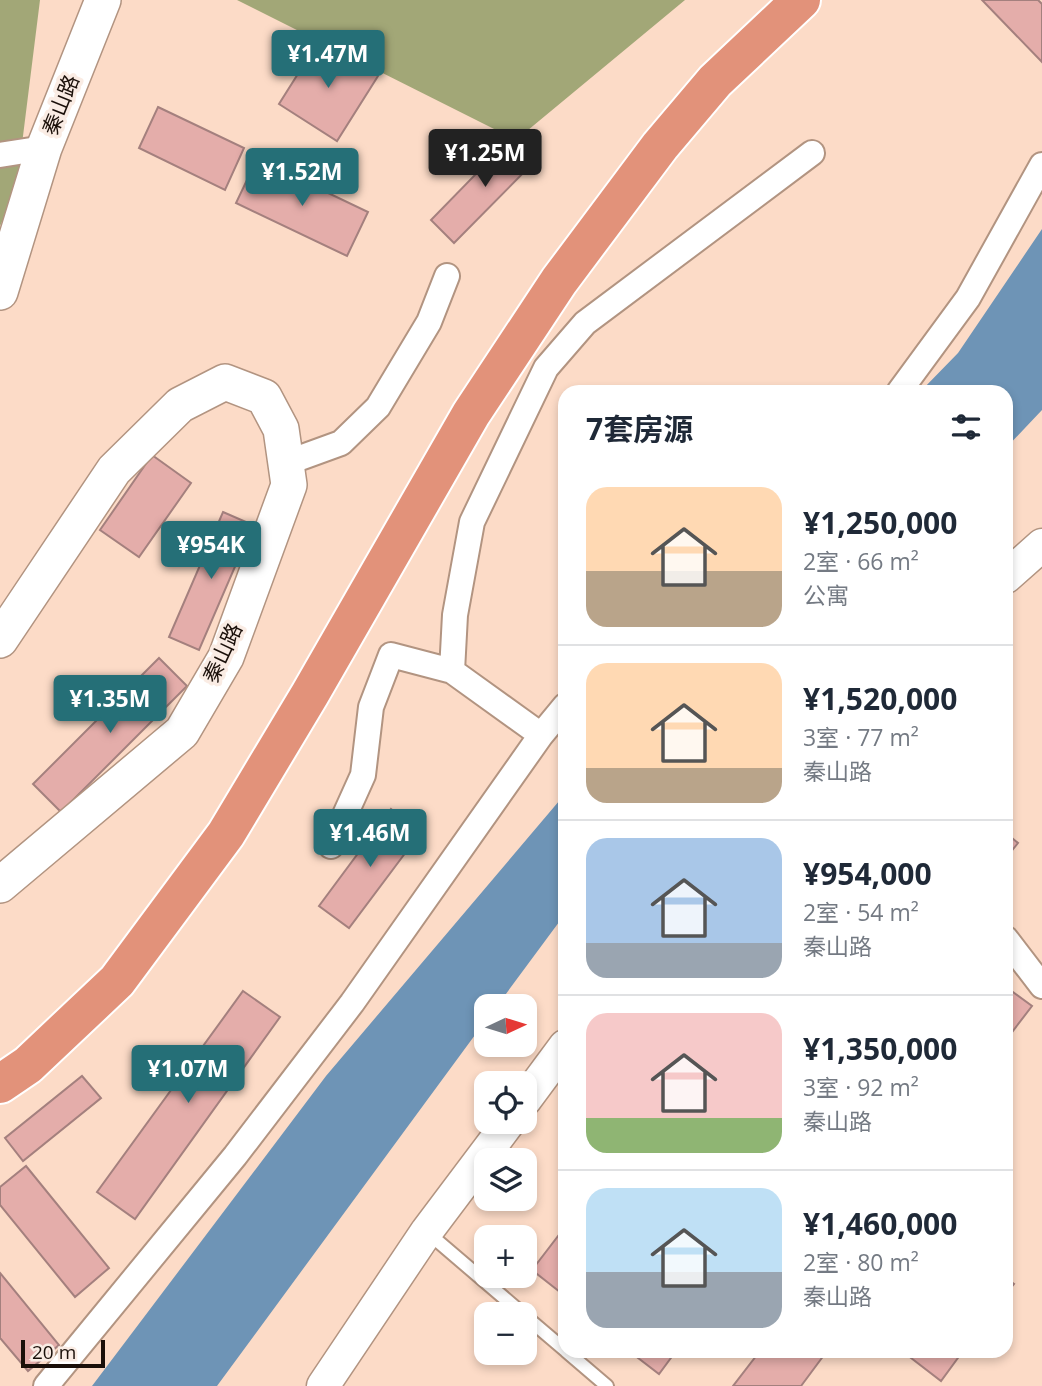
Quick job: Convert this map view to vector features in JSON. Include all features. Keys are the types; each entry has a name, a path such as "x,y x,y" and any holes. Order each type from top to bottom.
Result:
{"highway":[{"path":"0,1053 12,1045 98,964 205,820 289,682 450,401 538,266 626,149 697,64 765,0"},
{"path":"0,1084 28,1065 117,981 226,834 471,414 559,281 646,165 715,81 801,0"}],"main road":[{"name":"秦山路","path":"0,292 44,148 103,0"},
{"name":"秦山路","path":"0,640 114,470 180,405 225,382 264,397 281,429 289,485 226,657 182,732 0,885"}],"street":[{"path":"0,155 44,148"},
{"path":"452,671 454,615 472,522 546,368 585,323 812,153"},
{"path":"904,385 968,298 1042,165"},
{"path":"286,463 341,443 379,407 429,322 447,276"},
{"path":"1013,571 1042,545"},
{"path":"331,846 363,775 371,707 391,655 452,671 541,735"},
{"path":"46,1386 235,1156 352,1003 558,714"},
{"path":"1013,948 1042,986"},
{"path":"537,1084 558,1055"},
{"path":"323,1386 427,1231 500,1134"}],"lane":[{"path":"427,1231 509,1302"},
{"path":"537,1326 558,1344"},
{"path":"574,1358 607,1386"}],"green space":[{"path":"0,0 40,0 16,192 0,226"},
{"path":"237,0 685,0 516,140"}],"water":[{"path":"1042,229 1042,410 1013,441 1013,385 927,385 958,353"},
{"path":"558,802 558,923 506,994 474,994 474,1036 217,1386 92,1386 326,1076"}],"building":[{"path":"982,0 1038,0 1042,4 1042,62"},
{"path":"320,39 378,76 337,141 279,104"},
{"path":"158,107 244,148 225,190 139,148"},
{"path":"515,134 538,158 454,243 431,220"},
{"path":"257,159 368,212 347,256 236,203"},
{"path":"152,455 191,483 139,557 100,530"},
{"path":"223,512 253,525 199,650 169,637"},
{"path":"159,658 187,686 61,812 33,784"},
{"path":"391,809 421,832 349,928 319,906"},
{"path":"243,991 280,1017 135,1219 97,1192"},
{"path":"1013,992 1032,1006 1013,1031"},
{"path":"82,1076 101,1098 23,1161 5,1138"},
{"path":"26,1166 109,1268 75,1297 0,1205 0,1187"},
{"path":"558,1236 558,1290 537,1274 537,1263"},
{"path":"0,1273 59,1345 28,1371 0,1338"},
{"path":"638,1358 671,1358 659,1374"},
{"path":"755,1358 822,1358 801,1386 733,1386"},
{"path":"911,1358 958,1358 941,1381"}]}
